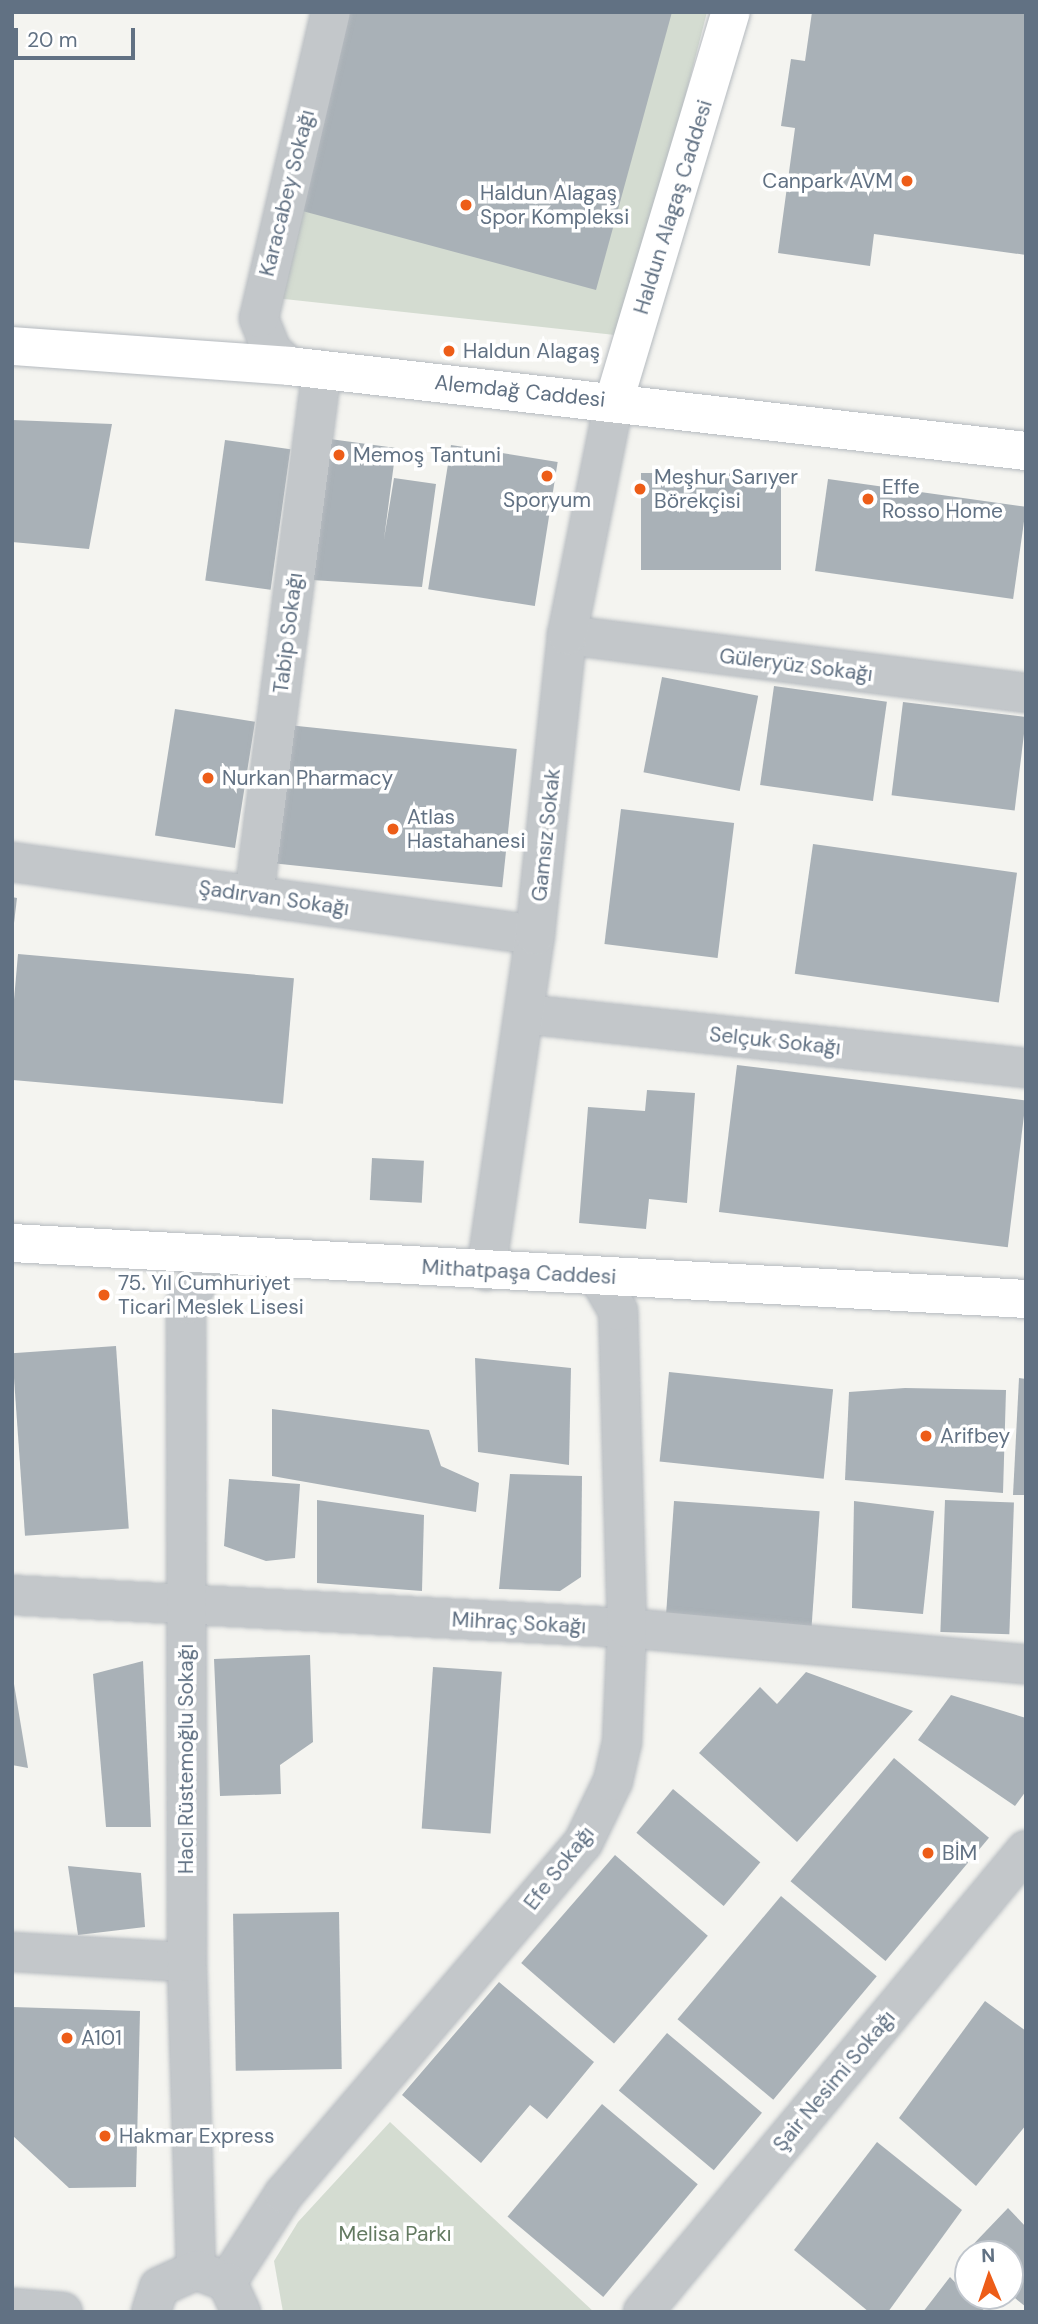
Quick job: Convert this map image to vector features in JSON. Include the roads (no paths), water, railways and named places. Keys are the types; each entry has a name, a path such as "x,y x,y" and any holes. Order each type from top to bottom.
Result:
{"main road":[{"name":"Haldun Alagaş Caddesi","path":"614,401 731,12"},
{"name":"Alemdağ Caddesi","path":"12,346 306,368 614,401 1026,451"},
{"name":"Mithatpaşa Caddesi","path":"12,1243 1026,1299"}],"street":[{"name":"Karacabey Sokağı","path":"306,368 272,351 260,318 331,12"},
{"name":"Tabip Sokağı","path":"254,896 306,368"},
{"name":"Gamsız Sokak","path":"486,1271 535,935 567,635 614,401"},
{"name":"Güleryüz Sokağı","path":"567,635 1026,693"},
{"name":"Şadırvan Sokağı","path":"12,862 535,935"},
{"name":"Selçuk Sokağı","path":"524,1014 1026,1068"},
{"name":"Hacı Rüstemoğlu Sokağı","path":"212,1255 186,1304 187,1962 221,2288"},
{"name":"Efe Sokağı","path":"221,2288 285,2193 583,1843 622,1743 627,1628 618,1311 598,1277"},
{"name":"Mihraç Sokağı","path":"12,1595 627,1628 1026,1664"},
{"name":"Şair Nesimi Sokağı","path":"643,2312 1026,1850"},
{"path":"12,1952 187,1962"},
{"path":"151,2312 159,2287 221,2288"},
{"path":"12,2308 64,2312"}],"place":[{"name":"Canpark AVM","path":"907,181"},
{"name":"Haldun Alagaş Spor Kompleksi","path":"466,205"},
{"name":"Haldun Alagaş","path":"449,351"},
{"name":"Memoş Tantuni","path":"339,455"},
{"name":"Sporyum","path":"547,476"},
{"name":"Meşhur Sarıyer Börekçisi","path":"640,489"},
{"name":"Effe Rosso Home","path":"868,499"},
{"name":"Nurkan Pharmacy","path":"208,778"},
{"name":"Atlas Hastahanesi","path":"393,829"},
{"name":"75. Yıl Cumhuriyet Ticari Meslek Lisesi","path":"104,1295"},
{"name":"Arifbey","path":"926,1436"},
{"name":"BİM","path":"928,1853"},
{"name":"A101","path":"67,2038"},
{"name":"Hakmar Express","path":"105,2136"}],"park label":[{"name":"Melisa Parkı","path":"395,2234"}]}
